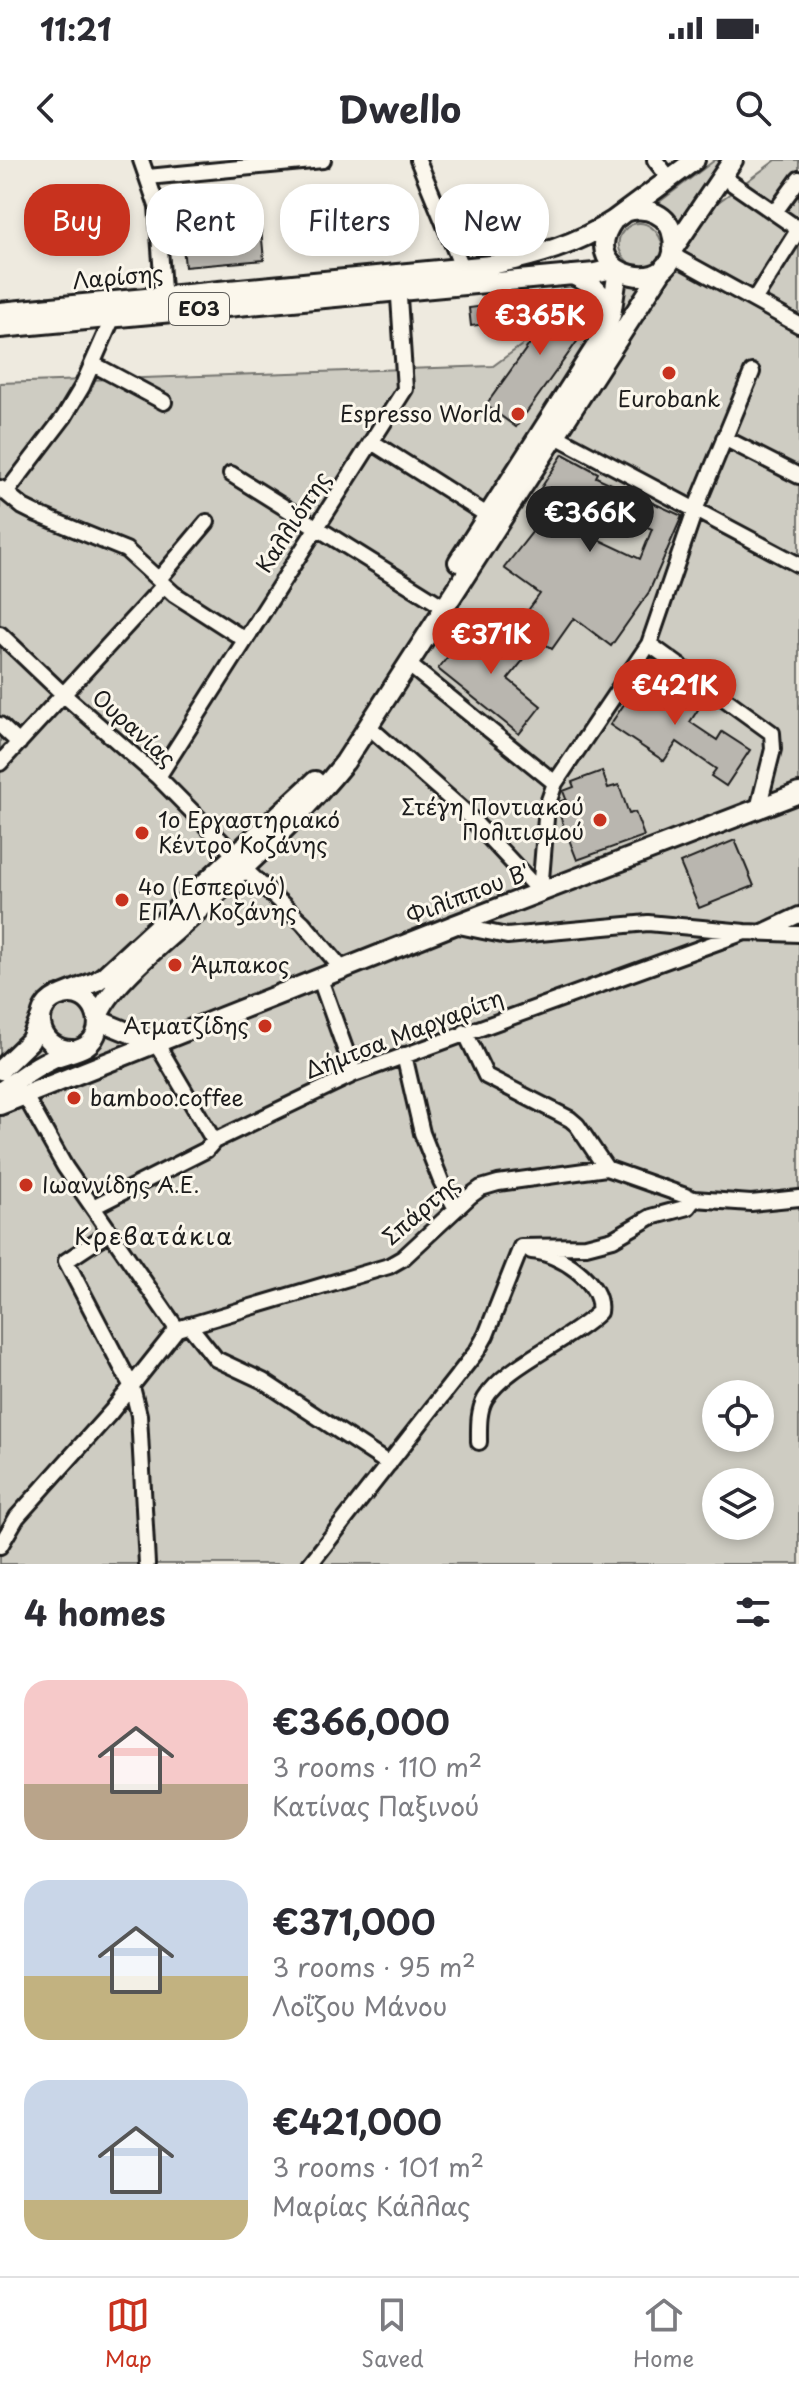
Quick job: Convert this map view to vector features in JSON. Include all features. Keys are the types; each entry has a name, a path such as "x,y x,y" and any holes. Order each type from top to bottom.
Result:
{"main road":[{"name":"ΕΟ3","path":"620,216 695,160"},
{"path":"0,1092 26,1073 78,1049 95,1035 106,1001 322,772 439,604 551,430 733,160"},
{"path":"0,1070 34,1036 50,1002 104,976 313,801 345,762 408,664 487,515 551,430 600,340 611,315 617,269 605,248 606,233 620,216 641,209 664,219 672,232 670,257"},
{"name":"Λαρίσης","path":"466,276 585,238 620,216"},
{"name":"ΕΟ3","path":"617,269 631,277 646,277 670,257"},
{"name":"Λαρίσης","path":"0,312 164,305 466,276 572,275 617,269"},
{"path":"572,275 597,289 607,302 611,315"},
{"name":"Λαρίσης","path":"0,328 113,317 164,305"},
{"name":"Φιλίππου Β'","path":"0,1105 454,925 799,793"},
{"path":"62,995 84,997 93,1005 98,1019 157,1044"},
{"path":"42,1015 41,1025 47,1039 58,1048 120,1058"}],"street":[{"path":"141,160 159,224 164,305"},
{"path":"148,177 220,165 323,160"},
{"path":"418,160 466,276"},
{"path":"655,160 670,179"},
{"path":"723,177 794,226 797,232 754,300"},
{"path":"775,212 799,179"},
{"path":"670,257 799,325"},
{"name":"Καλλιόπης","path":"158,777 405,389 398,282"},
{"path":"113,317 93,364 64,417 3,491 37,514 120,547 190,606 244,639"},
{"path":"93,364 164,402"},
{"path":"540,892 547,806 555,783 649,644 695,510 752,372"},
{"path":"551,430 799,565"},
{"path":"724,438 799,476"},
{"path":"372,442 487,515"},
{"path":"231,474 439,604"},
{"path":"0,763 162,582 207,522"},
{"name":"Ουρανίας","path":"0,634 158,777 303,923 343,970"},
{"path":"649,644 772,733 773,749 758,809"},
{"path":"408,664 555,783"},
{"path":"0,725 19,743"},
{"path":"368,726 464,811 540,892"},
{"path":"761,933 799,915"},
{"path":"454,925 507,936 648,923 799,934"},
{"name":"Δήμτσα Μαργαρίτη","path":"93,1207 206,1150 214,1141 354,1074 745,932"},
{"path":"320,979 354,1074"},
{"path":"465,1032 486,1076 570,1119 606,1168 694,1199 751,1203 799,1198"},
{"path":"157,1044 214,1141"},
{"path":"404,1055 422,1133 455,1207"},
{"path":"24,1094 65,1167 183,1327 216,1359 263,1381 389,1464"},
{"name":"Σπάρτης","path":"183,1327 389,1266 413,1249 455,1207 481,1188 606,1168"},
{"path":"310,1564 477,1351 519,1251 524,1246 586,1246 613,1239 651,1217 688,1207 694,1199"},
{"path":"110,1232 66,1261 132,1387 139,1415 147,1564"},
{"path":"479,1442 479,1420 485,1400 493,1390 516,1370 599,1312 601,1302 591,1282 581,1274 542,1252 519,1251"},
{"path":"0,1546 17,1517 183,1327"}],"shaded area":[{"path":"715,160 723,160 679,223 658,203"},
{"path":"776,160 799,160 799,1564 0,1564 0,383 493,366 632,265 622,254 619,244 627,227 646,224 655,230 662,243"}],"building":[{"path":"184,256 264,256 264,260 185,267"},
{"path":"551,292 562,301 566,295 585,308 580,315 591,322 516,427 486,405 541,328 530,320"},
{"path":"492,305 495,323 471,326 469,308"},
{"path":"563,454 598,473 596,477 682,516 649,592 611,646 574,618 552,649 518,624 540,594 504,568 547,513 530,505","holes":["585,500 652,529 640,559 572,527"]},
{"path":"477,620 525,658 508,679 541,706 519,734 438,669"},
{"path":"648,669 701,705 690,722 717,740 722,732 750,750 726,786 711,776 716,769 677,742 664,761 610,725"},
{"name":"Στέγη Ποντιακού Πολιτισμού","path":"602,771 608,788 619,785 629,814 635,812 644,836 577,860 557,808 559,802 566,799 563,791 574,787 572,782"},
{"path":"735,840 754,886 699,908 680,863"}],"place":[{"name":"Eurobank","path":"669,373"},
{"name":"Espresso World","path":"518,414"},
{"name":"Στέγη Ποντιακού Πολιτισμού","path":"600,820"},
{"name":"1ο Εργαστηριακό Κέντρο Κοζάνης","path":"142,833"},
{"name":"4ο (Εσπερινό) ΕΠΑΛ Κοζάνης","path":"122,900"},
{"name":"Άμπακος","path":"175,965"},
{"name":"Ατματζίδης","path":"265,1026"},
{"name":"bamboo.coffee","path":"74,1098"},
{"name":"Ιωαννίδης Α.Ε.","path":"26,1185"}],"district":[{"name":"Κρεβατάκια","path":"154,1237"}]}
